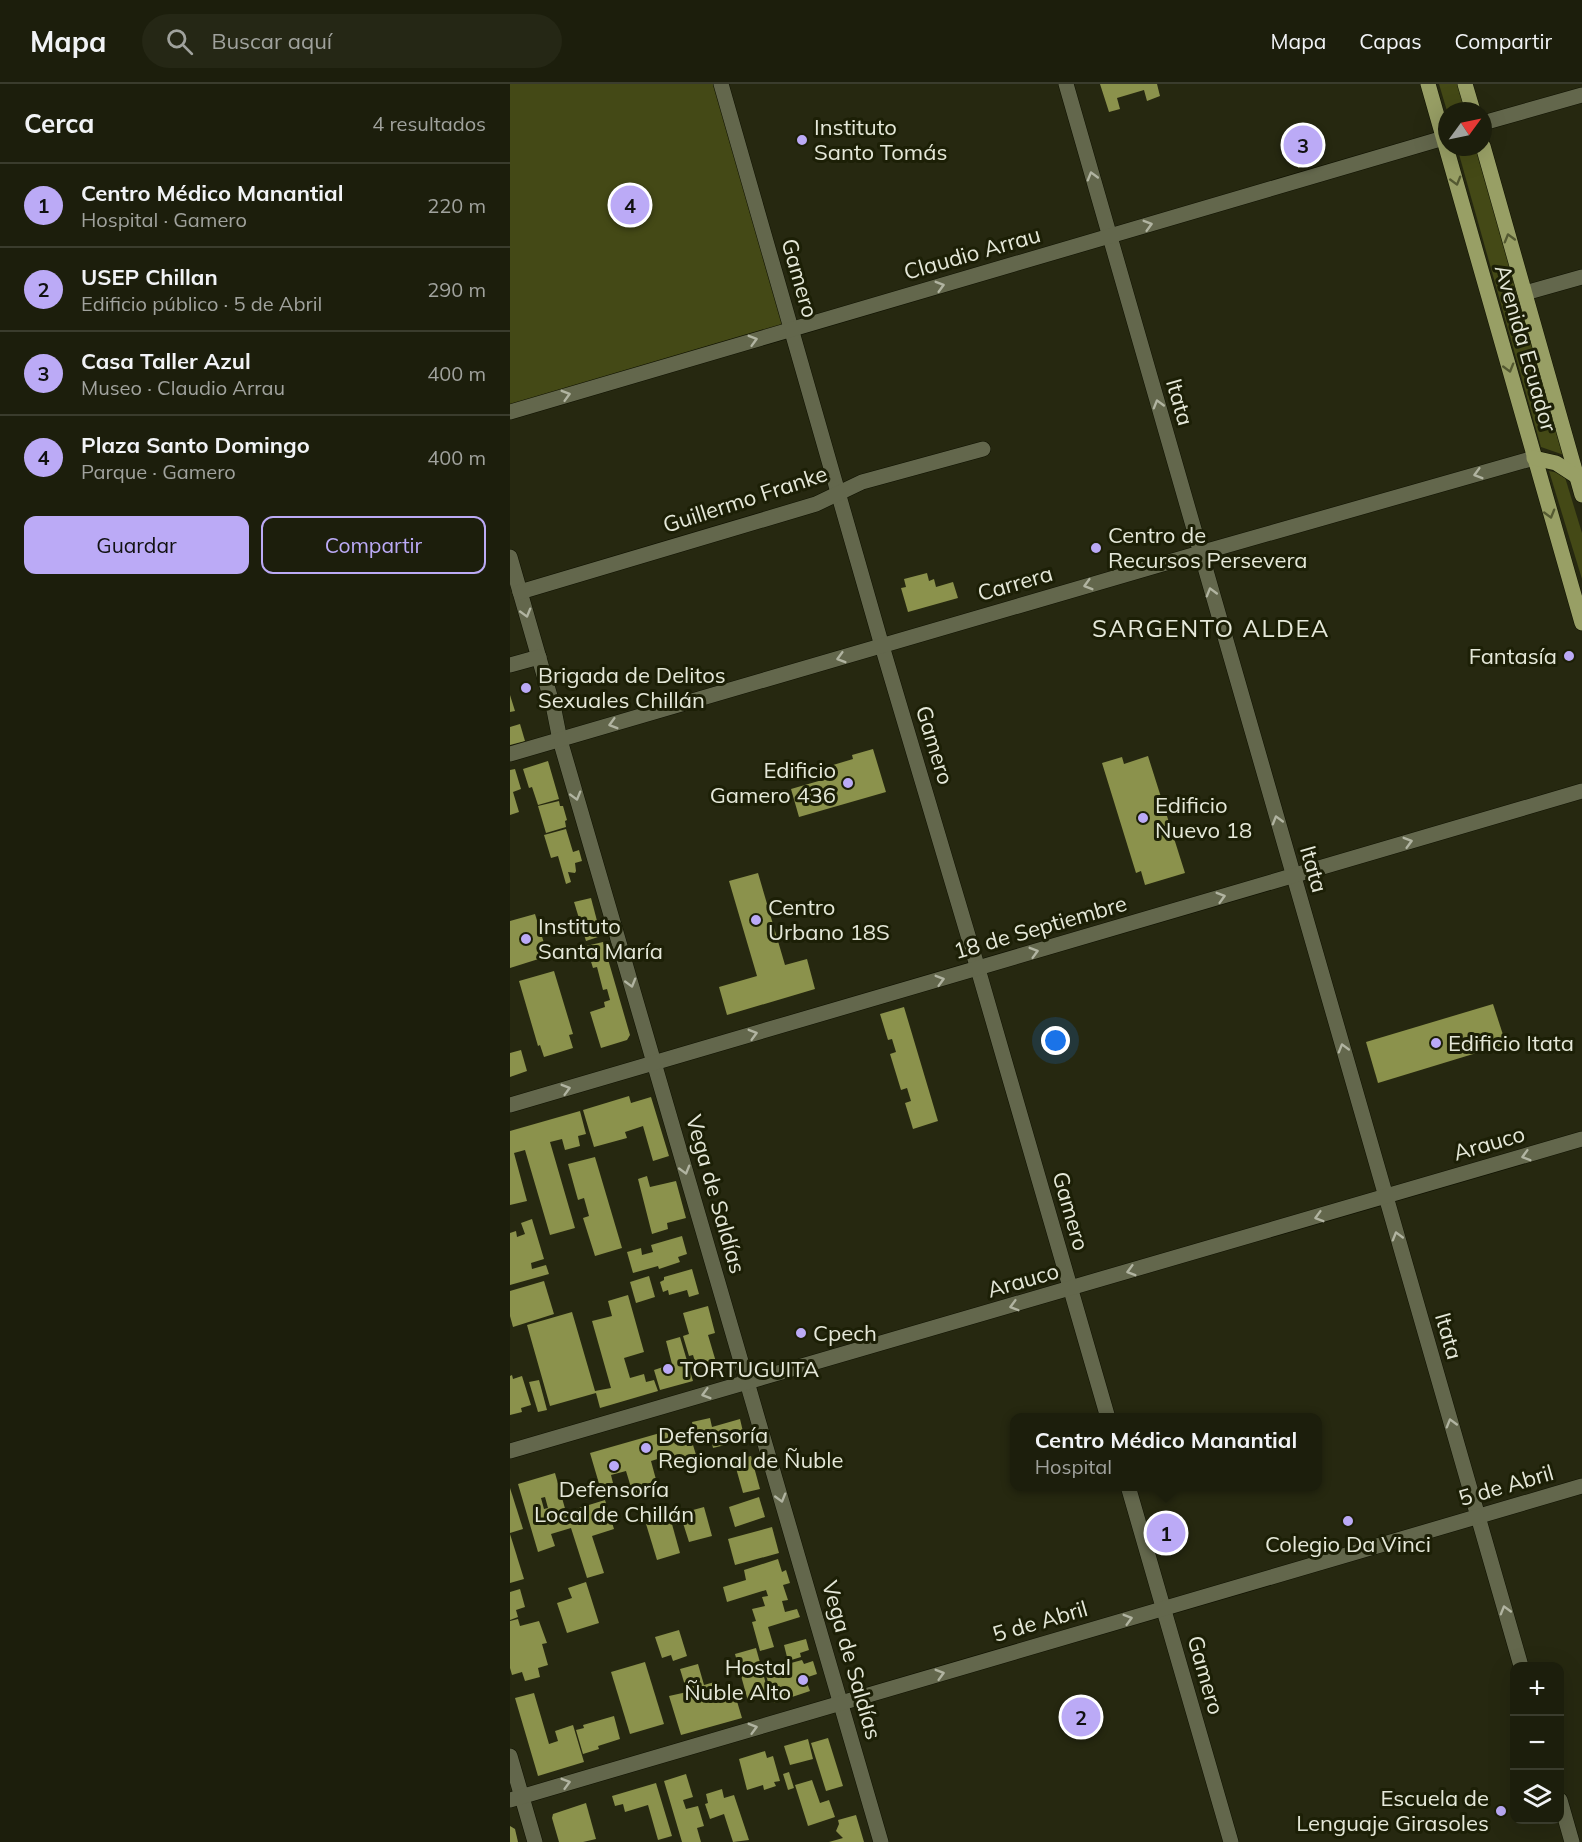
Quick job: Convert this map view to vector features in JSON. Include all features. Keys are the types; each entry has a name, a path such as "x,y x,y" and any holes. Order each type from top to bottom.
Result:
{"main road":[{"name":"Avenida Ecuador","path":"1428,84 1438,116"},
{"path":"1465,84 1470,102"},
{"name":"Avenida Ecuador","path":"1450,156 1582,624"},
{"name":"Avenida Ecuador","path":"1486,156 1582,495"},
{"path":"1534,458 1556,463 1576,476"}],"street":[{"name":"Gamero","path":"721,84 882,646 1107,1413"},
{"name":"Itata","path":"1066,84 1520,1662"},
{"path":"1492,120 1582,95"},
{"name":"Claudio Arrau","path":"510,412 1438,140"},
{"path":"1525,293 1582,277"},
{"name":"Guillermo Franke","path":"520,591 816,504 862,483 983,448"},
{"name":"Carrera","path":"510,754 1534,458"},
{"name":"Vega de Saldías","path":"510,557 560,740 881,1842"},
{"path":"510,665 539,657"},
{"name":"18 de Septiembre","path":"510,1106 1582,790"},
{"name":"Arauco","path":"510,1451 1582,1139"},
{"name":"5 de Abril","path":"516,1798 1582,1486"},
{"name":"Gamero","path":"1129,1491 1231,1842"},
{"path":"510,1756 516,1798 535,1842"},
{"path":"1564,1815 1571,1840"}],"green space":[{"path":"510,84 714,84 786,326 510,406"},
{"path":"1439,84 1460,84 1465,102 1444,102"},
{"path":"1460,156 1481,156 1564,455 1541,447"},
{"path":"1549,471 1564,474 1582,533 1582,579"}],"building":[{"path":"1100,84 1157,84 1160,96 1147,101 1144,90 1117,98 1120,109 1109,112"},
{"path":"1307,123 1318,161 1298,168 1288,128"},
{"path":"927,573 929,581 934,579 936,587 953,582 958,598 908,612 901,588 906,587 904,579"},
{"path":"510,695 515,711 510,712"},
{"path":"520,724 525,741 510,745 510,727"},
{"name":"Edificio Gamero 436","path":"873,749 886,792 799,817 791,789 836,776 833,765 853,759 852,755"},
{"name":"Edificio Nuevo 18","path":"1148,756 1185,873 1145,885 1141,871 1136,873 1102,763 1122,757 1124,764"},
{"path":"548,761 559,799 538,805 523,769"},
{"path":"515,769 521,789 513,792 519,812 510,815 510,770"},
{"path":"559,801 567,820 565,821 566,827 546,833 538,806"},
{"path":"566,829 573,852 579,850 582,861 575,863 575,873 568,872 571,882 566,884 558,856 551,858 544,835"},
{"name":"Centro Urbano 18S","path":"758,873 785,965 807,959 815,989 727,1015 719,987 757,976 729,881"},
{"path":"591,898 601,936 586,941 574,902"},
{"name":"Instituto Santa María","path":"535,914 548,956 510,968 510,921"},
{"path":"603,942 630,1035 627,1040 601,1048 590,1012 605,1007 604,1002 610,1000 607,989 603,990 597,967 593,968 586,946"},
{"path":"554,971 573,1034 569,1035 573,1048 544,1057 540,1045 538,1046 519,981"},
{"name":"Edificio Itata","path":"1493,1004 1506,1044 1378,1083 1366,1042"},
{"path":"904,1007 938,1121 913,1129 905,1103 911,1101 907,1088 901,1090 890,1054 896,1052 892,1039 888,1040 880,1014"},
{"path":"521,1050 527,1071 510,1077 510,1053"},
{"path":"629,1096 631,1103 651,1097 669,1156 653,1161 643,1126 625,1132 627,1138 594,1147 583,1110"},
{"path":"580,1111 586,1134 578,1136 580,1146 565,1150 562,1139 550,1142 575,1228 550,1235 525,1150 514,1153 527,1201 510,1205 510,1131"},
{"path":"595,1157 622,1248 595,1256 583,1218 589,1216 584,1198 578,1200 568,1164"},
{"path":"647,1176 650,1187 676,1181 686,1218 667,1223 668,1229 652,1234 638,1179"},
{"path":"532,1219 544,1259 531,1263 532,1269 546,1265 549,1274 510,1285 510,1233 516,1231 517,1237 525,1234 521,1223"},
{"path":"682,1236 687,1254 678,1257 680,1262 659,1269 658,1266 633,1273 627,1252 641,1248 642,1255 653,1252 651,1245"},
{"path":"692,1269 699,1294 689,1297 687,1290 669,1295 668,1290 663,1292 660,1282 664,1280 664,1277"},
{"path":"649,1276 655,1297 636,1303 630,1282"},
{"path":"544,1281 554,1314 513,1327 510,1316 510,1291"},
{"path":"628,1295 644,1352 624,1358 630,1378 644,1374 646,1382 654,1380 658,1391 600,1408 596,1393 550,1406 527,1325 572,1312 595,1391 611,1388 592,1321 612,1316 608,1301"},
{"path":"708,1306 715,1333 708,1335 716,1362 697,1368 693,1355 689,1356 683,1336 689,1334 683,1313"},
{"path":"680,1337 693,1381 660,1390 654,1370 672,1364 666,1341"},
{"path":"512,1375 513,1379 522,1376 531,1405 521,1408 522,1412 510,1415 510,1376"},
{"path":"539,1380 547,1410 538,1412 529,1382"},
{"path":"710,1418 712,1427 740,1419 745,1440 713,1448 711,1439 697,1442 692,1422"},
{"path":"667,1431 669,1439 684,1435 687,1446 693,1445 697,1458 683,1462 681,1455 675,1457 674,1454 651,1461 658,1487 633,1494 626,1471 611,1475 613,1483 600,1487 590,1453"},
{"path":"751,1456 760,1489 743,1493 734,1461"},
{"path":"555,1473 566,1512 605,1500 614,1529 592,1536 604,1573 587,1578 571,1528 551,1534 555,1546 538,1552 518,1484","holes":["545,1497 548,1508 544,1509 541,1498"]},
{"path":"510,1488 523,1529 510,1533"},
{"path":"759,1497 765,1517 735,1527 729,1507"},
{"path":"704,1507 712,1536 689,1542 683,1523 673,1525 671,1516"},
{"path":"670,1517 680,1553 657,1560 646,1524"},
{"path":"772,1527 779,1553 735,1565 728,1539"},
{"path":"510,1534 524,1579 510,1583"},
{"path":"778,1559 782,1572 786,1570 790,1583 783,1585 788,1600 782,1601 785,1612 797,1609 800,1617 768,1627 774,1647 760,1651 752,1622 756,1621 752,1609 765,1606 762,1597 768,1596 766,1590 727,1602 723,1587 746,1580 744,1570"},
{"path":"586,1582 599,1623 567,1633 557,1603 572,1598 568,1588"},
{"path":"520,1589 525,1607 516,1610 518,1617 510,1620 510,1592"},
{"path":"518,1619 520,1626 539,1621 547,1643 542,1644 548,1665 538,1668 540,1677 525,1681 522,1672 512,1675 510,1668 510,1621"},
{"path":"679,1630 687,1656 673,1661 671,1655 662,1658 655,1637"},
{"path":"806,1639 809,1650 800,1653 801,1657 788,1661 784,1645"},
{"path":"756,1648 769,1695 748,1701 735,1654"},
{"path":"802,1660 804,1664 813,1661 817,1674 805,1678 810,1691 774,1703 766,1675 792,1667 791,1663"},
{"path":"645,1662 664,1724 630,1734 611,1672"},
{"path":"698,1664 704,1685 718,1681 724,1701 736,1698 742,1718 681,1735 669,1696 687,1692 680,1669"},
{"path":"534,1693 549,1744 558,1741 555,1731 573,1725 584,1762 538,1776 515,1698"},
{"path":"614,1716 620,1739 583,1754 576,1730 584,1728 583,1725"},
{"path":"828,1738 843,1786 826,1791 811,1743"},
{"path":"808,1739 813,1759 790,1765 784,1746"},
{"path":"765,1751 767,1758 773,1756 780,1781 774,1782 776,1786 764,1790 763,1785 747,1790 739,1759"},
{"path":"789,1772 794,1788 788,1790 783,1774"},
{"path":"686,1774 693,1797 683,1800 686,1809 698,1806 704,1826 697,1828 701,1842 682,1842 664,1781"},
{"path":"812,1780 820,1803 829,1800 835,1817 808,1826 795,1785"},
{"path":"656,1783 672,1836 658,1840 648,1805 625,1812 623,1804 615,1806 612,1796"},
{"path":"722,1789 724,1798 734,1795 749,1840 733,1842 724,1814 710,1819 705,1804 708,1803 706,1794"},
{"path":"586,1803 596,1839 583,1842 559,1842 552,1818 553,1814"},
{"path":"856,1815 864,1842 829,1842 843,1838 836,1831 838,1820"},
{"path":"510,1826 515,1829 518,1842 510,1842"}],"place":[{"name":"Instituto Santo Tomás","path":"802,140"},
{"name":"Casa Taller Azul","path":"1303,145"},
{"name":"Plaza Santo Domingo","path":"630,205"},
{"name":"Centro de Recursos Persevera","path":"1096,548"},
{"name":"Fantasía","path":"1569,656"},
{"name":"Brigada de Delitos Sexuales Chillán","path":"526,688"},
{"name":"Edificio Gamero 436","path":"848,783"},
{"name":"Edificio Nuevo 18","path":"1143,818"},
{"name":"Centro Urbano 18S","path":"756,920"},
{"name":"Instituto Santa María","path":"526,939"},
{"name":"Edificio Itata","path":"1436,1043"},
{"name":"Cpech","path":"801,1333"},
{"name":"TORTUGUITA","path":"668,1369"},
{"name":"Defensoría Regional de Ñuble","path":"646,1448"},
{"name":"Defensoría Local de Chillán","path":"614,1466"},
{"name":"Colegio Da Vinci","path":"1348,1521"},
{"name":"Centro Médico Manantial","path":"1166,1533"},
{"name":"Hostal Ñuble Alto","path":"803,1680"},
{"name":"USEP Chillan","path":"1081,1717"},
{"name":"Escuela de Lenguaje Girasoles","path":"1501,1811"}],"district":[{"name":"SARGENTO ALDEA","path":"1211,629"}]}
